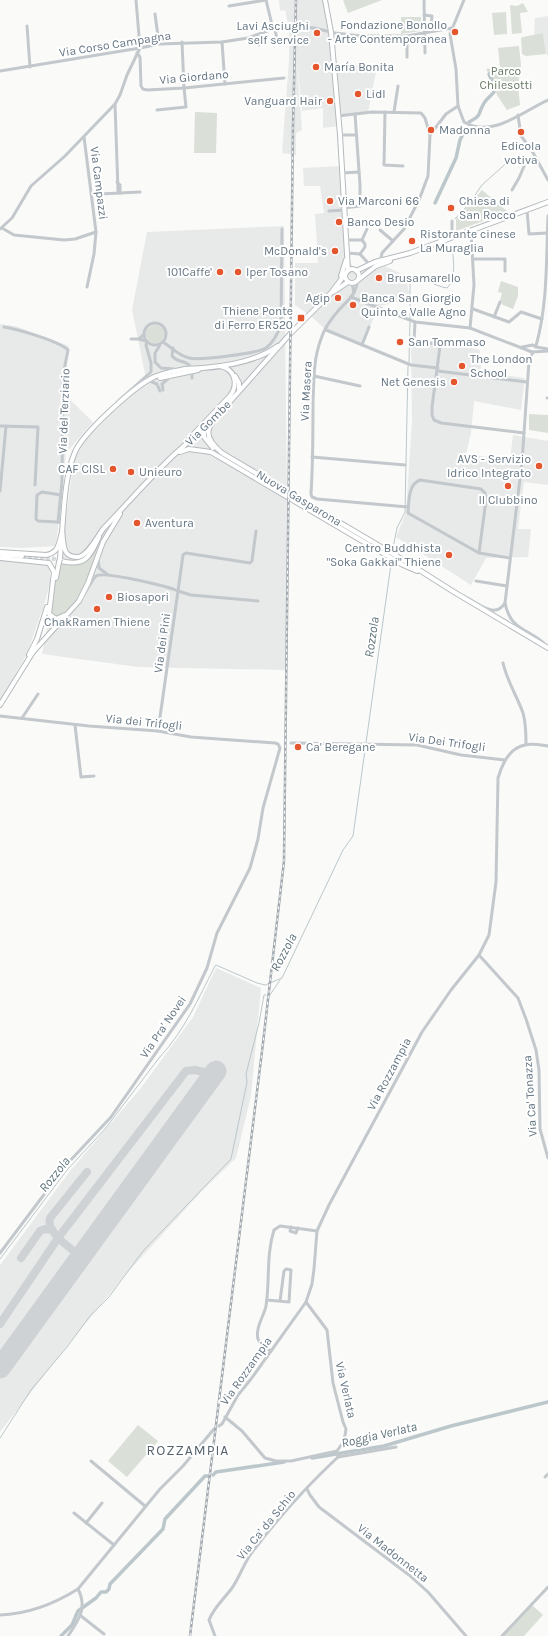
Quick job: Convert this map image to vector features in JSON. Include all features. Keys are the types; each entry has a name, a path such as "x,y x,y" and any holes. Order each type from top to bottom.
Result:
{"main road":[{"path":"325,0 331,32 340,135 347,240 347,272 345,278 350,283"},
{"path":"331,293 357,281 376,267 396,258 548,202"},
{"path":"347,254 359,275 357,281"},
{"path":"339,281 344,270 347,254"},
{"path":"331,293 347,272 381,260 396,258"},
{"name":"Via Gombe","path":"104,528 176,453 203,429 283,342 331,293"},
{"name":"Via del Terziario","path":"23,667 37,639 60,561 69,472 77,448 106,415 125,398 159,375 186,369 218,366 258,357 266,354 283,342"},
{"path":"218,366 224,367 230,371 239,383 238,392"},
{"name":"Via del Terziario","path":"148,382 194,372 202,368"},
{"path":"176,453 230,396 235,388 236,381 230,371"},
{"name":"Nuova Gasparona","path":"227,404 208,430 208,437 222,453 405,561 548,648"},
{"path":"210,416 203,429 206,440 213,448 222,453"},
{"name":"Nuova Gasparona","path":"176,453 189,449 211,452 403,565 428,576"},
{"name":"Via Gombe","path":"0,705 23,667 44,639 68,615 79,601 88,584 100,549 124,507"},
{"path":"62,530 64,549 69,555 77,557 85,554 104,528"},
{"path":"60,561 74,564 86,559 93,550 104,528"},
{"path":"0,555 51,554 57,548 62,530"},
{"path":"0,555 22,556"},
{"path":"0,555 49,563 54,572 48,611 50,616 54,619 59,619 65,616 79,601"}],"street":[{"path":"136,0 140,48"},
{"path":"229,6 266,0 277,41"},
{"path":"424,0 424,53"},
{"path":"464,0 450,34 456,69 458,106 464,122 477,127 490,127 548,100"},
{"path":"155,14 159,44"},
{"path":"424,15 432,16 431,28"},
{"path":"27,26 30,67"},
{"name":"Via Corso Campagna","path":"0,71 159,44 182,42 222,42 248,38 274,28 297,27 361,36 407,36 452,28"},
{"path":"256,35 259,46"},
{"path":"407,36 407,57"},
{"path":"158,110 186,107 182,42"},
{"path":"222,42 225,84"},
{"name":"Via Campazzi","path":"96,232 64,240 14,235 1,229 12,218 32,186 84,137 114,104 120,95 127,75 140,48"},
{"name":"Via Giordano","path":"137,53 140,57 141,86 143,89 147,90 184,88 284,78"},
{"path":"394,112 398,86"},
{"path":"114,104 117,182 120,185 120,193"},
{"path":"360,254 368,265 376,267 381,260 382,253 404,229 419,200 426,181 429,169 428,148 430,135 446,114 458,106"},
{"path":"338,116 385,112 422,114 430,135"},
{"path":"385,112 384,165 403,166"},
{"path":"329,211 360,206 355,114"},
{"path":"518,115 521,136 536,158 548,180"},
{"path":"340,135 356,135"},
{"name":"Via Campazzi","path":"84,137 96,232 94,254 86,287"},
{"path":"512,190 520,178 525,164 536,158"},
{"path":"342,173 359,172"},
{"path":"100,194 140,192"},
{"path":"527,210 529,234 548,236"},
{"path":"548,216 546,311 542,319 539,336 529,361 524,433 505,603 511,620 548,648"},
{"path":"452,221 452,237"},
{"path":"162,342 182,356 197,360 256,351 265,348 271,343 281,325 282,229"},
{"path":"362,240 367,229"},
{"path":"380,230 393,241"},
{"path":"470,328 473,309 473,259 471,231"},
{"path":"347,240 362,240 366,244 360,254"},
{"path":"347,254 360,254"},
{"path":"473,259 505,259 504,271"},
{"name":"Via Masera","path":"357,281 357,286 354,293 337,312 319,345 314,376 311,494 312,497 317,499 406,507"},
{"path":"350,283 354,293"},
{"path":"351,297 412,321 470,328 521,347 548,350"},
{"path":"494,317 500,302"},
{"path":"473,309 509,322 521,312 542,319"},
{"path":"412,321 414,341 440,344 438,370 432,407 432,415 434,420 441,423 524,433"},
{"path":"131,339 146,341 155,346 162,342 166,332 163,326 157,323 152,323 147,326 143,335 139,339"},
{"name":"Via del Terziario","path":"4,327 15,329 60,344 68,350 63,376 62,469 58,522"},
{"path":"362,345 369,327"},
{"path":"326,330 411,365 527,382"},
{"path":"143,335 146,341"},
{"name":"Via del Terziario","path":"106,415 126,393 150,374 152,367 146,341"},
{"name":"Via del Terziario","path":"162,342 154,355 157,364 167,369 186,369"},
{"path":"172,348 172,356 175,360 178,362 187,362 190,366"},
{"path":"148,382 157,384 162,391 162,384 172,376"},
{"path":"314,376 360,386"},
{"path":"0,426 38,427 35,485"},
{"path":"0,491 6,426"},
{"path":"312,457 405,465"},
{"name":"Via del Terziario","path":"62,469 69,472"},
{"path":"479,554 486,500 485,493 481,489 420,480 415,482 412,486 406,507 408,513 479,554 510,558"},
{"path":"63,524 58,522 38,521 35,517 38,493 66,496"},
{"name":"Via dei Pini","path":"158,731 183,555 186,554 250,563 252,561 256,531"},
{"path":"100,549 98,565 100,570 108,575"},
{"path":"79,601 87,592 96,576 108,575 150,583 191,595 258,601"},
{"path":"476,582 507,586"},
{"path":"454,592 466,596 490,611 497,611 502,608 505,603"},
{"path":"503,663 510,685 522,712 526,731 526,744 548,746"},
{"path":"22,718 38,694"},
{"name":"Via dei Trifogli","path":"0,716 158,731 191,737 275,743 280,747 279,751"},
{"path":"75,724 81,777 94,776"},
{"name":"Via Dei Trifogli","path":"291,743 427,746 462,755 505,760"},
{"name":"Via Rozzampia","path":"219,1426 238,1395 306,1302 312,1284 317,1231 346,1171 422,1032 451,990 479,955 489,935 496,882 498,778 505,760 514,751 526,744"},
{"name":"Via Pra' Novei","path":"0,1253 67,1164 111,1117 190,1004 207,968 217,933 250,868 258,839 263,808 279,751"},
{"name":"Via Ca' Tonazza","path":"479,955 518,998 526,1020 536,1050 539,1070 540,1129 548,1158"},
{"path":"271,1351 261,1344 258,1338 258,1332 267,1300 268,1265 274,1230 280,1226 317,1231"},
{"path":"267,1300 289,1302 291,1270 286,1269 284,1271 280,1301"},
{"name":"Via Verlata","path":"306,1302 327,1330 333,1383 346,1429 344,1441 337,1454"},
{"path":"225,1417 242,1432 265,1458 276,1461 396,1446"},
{"path":"0,1616 30,1611 68,1595 78,1589 146,1506 214,1429"},
{"name":"Via Ca' da Schio","path":"215,1636 209,1620 212,1611 232,1589 249,1557 337,1454"},
{"path":"90,1461 146,1506"},
{"name":"Via Madonnetta","path":"307,1489 319,1507 409,1575 428,1592 466,1636"},
{"path":"86,1523 102,1503"},
{"path":"74,1513 114,1545"},
{"path":"502,1636 548,1587"},
{"path":"68,1636 81,1616 83,1608 78,1589"},
{"path":"81,1616 104,1634"}],"shaded area":[{"path":"279,0 323,0 333,63 363,67 376,72 368,112 340,115 339,126 323,128 323,108 302,111 297,58 302,130 296,133 296,155 282,153 289,60 289,29 285,10 280,11"},
{"path":"548,16 548,56 546,54 543,33 534,35 535,18"},
{"path":"342,166 347,255 354,269 368,270 383,265 406,276 409,294 408,300 379,306 362,345 325,329 311,316 295,305 295,263 318,263 315,214 324,213 320,186 304,186 303,168"},
{"path":"284,226 287,500 286,670 138,667 42,654 62,547 75,451 146,379 132,310 147,232"},
{"path":"0,324 15,326 69,346 63,393 93,422 66,453 56,546 22,548 0,547"},
{"path":"411,339 445,342 480,350 481,372 525,378 521,410 474,401 471,433 466,454 510,460 513,435 548,441 548,485 524,482 518,529 531,529 528,557 486,558 471,585 396,537 406,512 412,421"},
{"path":"0,559 47,565 50,570 50,582 46,599 27,654 0,700"},
{"path":"216,968 261,988 251,1096 236,1158 202,1191 127,1273 71,1341 0,1432 0,1265 70,1171 140,1089 193,1017"}],"green space":[{"path":"343,0 382,0 348,13"},
{"path":"523,3 528,12 520,13 522,33 512,34 510,5 517,6"},
{"path":"506,12 507,34 494,35 492,13"},
{"path":"401,17 421,17 421,31 401,34"},
{"path":"543,33 546,54 526,56 522,54 521,38"},
{"name":"Parco Chilesotti","path":"519,46 521,65 518,85 520,105 507,110 497,95 493,81 486,69 500,67 498,48"},
{"path":"195,112 217,113 216,153 194,153"},
{"path":"482,190 508,212 456,231 456,219"},
{"path":"501,281 518,287 518,296 513,309 501,304 502,302 500,301 502,293 498,292"},
{"path":"155,325 161,328 164,334 161,340 155,343 149,340 146,334 149,328"},
{"path":"529,414 548,415 548,433 529,430"},
{"path":"113,521 101,539 81,594 66,611 56,618 50,613 53,591 61,562 75,564 85,560 90,556 104,530"},
{"path":"138,1425 158,1441 127,1477 108,1461"},
{"path":"532,1605 543,1615 524,1636 503,1636"}],"waterway":[{"path":"469,122 479,115 484,103 494,92 489,74"},
{"path":"435,203 456,158 460,140 465,130"},
{"name":"Rozzola","path":"455,219 468,205 482,185 512,158"},
{"name":"Rozzola","path":"410,319 410,277 418,278 447,288 450,284 453,273 452,245"},
{"name":"Rozzola","path":"409,363 410,322"},
{"name":"Rozzola","path":"393,548 397,528 405,512 408,366"},
{"name":"Rozzola","path":"0,1259 67,1170 105,1129 168,1047 184,1025 216,965 265,985 282,978 343,850 353,836 391,564"},
{"path":"270,995 280,980"},
{"path":"0,1438 31,1390 67,1347 90,1316 109,1297 143,1251 231,1159 247,1082 246,1074 259,1023 264,995 266,995"},
{"name":"Roggia Verlata","path":"312,1458 384,1446 451,1426 548,1402"},
{"name":"Roggia Verlata","path":"213,1475 216,1472 284,1462"},
{"name":"Roggia Verlata","path":"61,1636 72,1625 78,1611 96,1598 101,1592 106,1592 109,1589 110,1584 163,1529 165,1519 205,1476 208,1476"}],"taxiway":[{"path":"76,1264 76,1253 58,1238 186,1071 195,1070 208,1073 211,1078"},
{"path":"0,1324 58,1238 50,1226 50,1218 87,1172"},
{"path":"21,1258 40,1231 45,1229 52,1230"},
{"path":"76,1253 86,1250"}],"runway":[{"path":"0,1368 216,1071"}],"tunnel":[{"path":"22,556 51,558 61,561"}],"railway":[{"path":"190,1636 284,861 293,126 296,0"}],"place":[{"name":"Fondazione Bonollo - Arte Contemporanea","path":"455,32"},
{"name":"Lavi Asciughi self service","path":"317,33"},
{"name":"María Bonita","path":"316,67"},
{"name":"Lidl","path":"358,94"},
{"name":"Vanguard Hair","path":"330,101"},
{"name":"Madonna","path":"431,130"},
{"name":"Edicola votiva","path":"521,132"},
{"name":"Via Marconi 66","path":"330,201"},
{"name":"Chiesa di San Rocco","path":"451,208"},
{"name":"Banco Desio","path":"339,222"},
{"name":"Ristorante cinese La Muraglia","path":"412,241"},
{"name":"McDonald's","path":"335,251"},
{"name":"101Caffe'","path":"220,272"},
{"name":"Iper Tosano","path":"238,272"},
{"name":"Brusamarello","path":"379,278"},
{"name":"Agip","path":"338,298"},
{"name":"Banca San Giorgio Quinto e Valle Agno","path":"353,305"},
{"name":"Thiene Ponte di Ferro ER520","path":"301,318"},
{"name":"San Tommaso","path":"400,342"},
{"name":"The London School","path":"462,366"},
{"name":"Net Genesis","path":"454,382"},
{"name":"AVS - Servizio Idrico Integrato","path":"539,466"},
{"name":"CAF CISL","path":"113,469"},
{"name":"Unieuro","path":"131,472"},
{"name":"Il Clubbino","path":"508,486"},
{"name":"Aventura","path":"137,523"},
{"name":"Centro Buddhista \"Soka Gakkai\" Thiene","path":"449,555"},
{"name":"Biosapori","path":"109,597"},
{"name":"ChakRamen Thiene","path":"97,609"},
{"name":"Ca' Beregane","path":"298,747"}],"district":[{"name":"ROZZAMPIA","path":"188,1450"}]}
